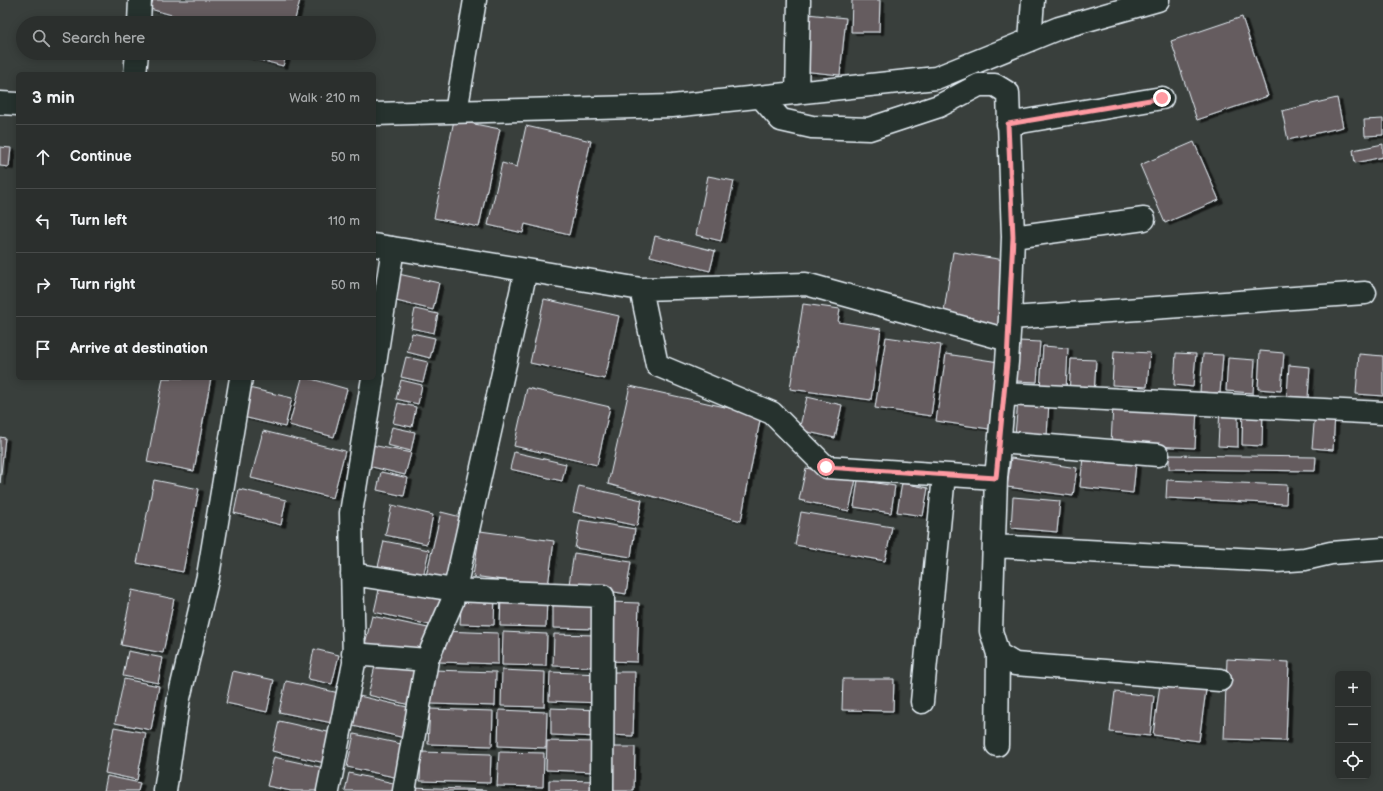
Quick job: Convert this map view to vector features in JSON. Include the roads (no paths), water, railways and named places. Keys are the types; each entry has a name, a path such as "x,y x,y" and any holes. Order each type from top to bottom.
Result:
{"street":[{"path":"139,16 140,0"},
{"path":"456,112 475,0"},
{"path":"797,93 799,0"},
{"path":"1030,40 1033,0"},
{"path":"376,114 672,106 936,78 1059,28 1158,0"},
{"path":"135,72 136,60"},
{"path":"761,96 781,120 812,127 869,129 940,106 979,85 996,85 1008,93 1013,237 1010,318 996,478 990,631 998,654 997,745"},
{"path":"1008,124 1162,98"},
{"path":"0,103 16,104"},
{"path":"1013,237 1144,219"},
{"path":"376,345 384,247 641,289 806,284 1008,340"},
{"path":"404,791 427,660 452,602 526,270"},
{"path":"641,289 657,365 772,413 826,467 996,478"},
{"path":"1010,318 1365,293"},
{"path":"165,791 179,698 208,576 241,380"},
{"path":"328,791 354,663 351,513 373,380"},
{"path":"1004,394 1383,413"},
{"path":"1000,442 1158,456"},
{"path":"922,702 944,475"},
{"path":"994,546 1276,561 1306,559 1331,553 1383,549"},
{"path":"352,574 455,590 603,596 602,791"},
{"path":"353,654 427,660"},
{"path":"998,654 1015,664 1220,680"}]}
